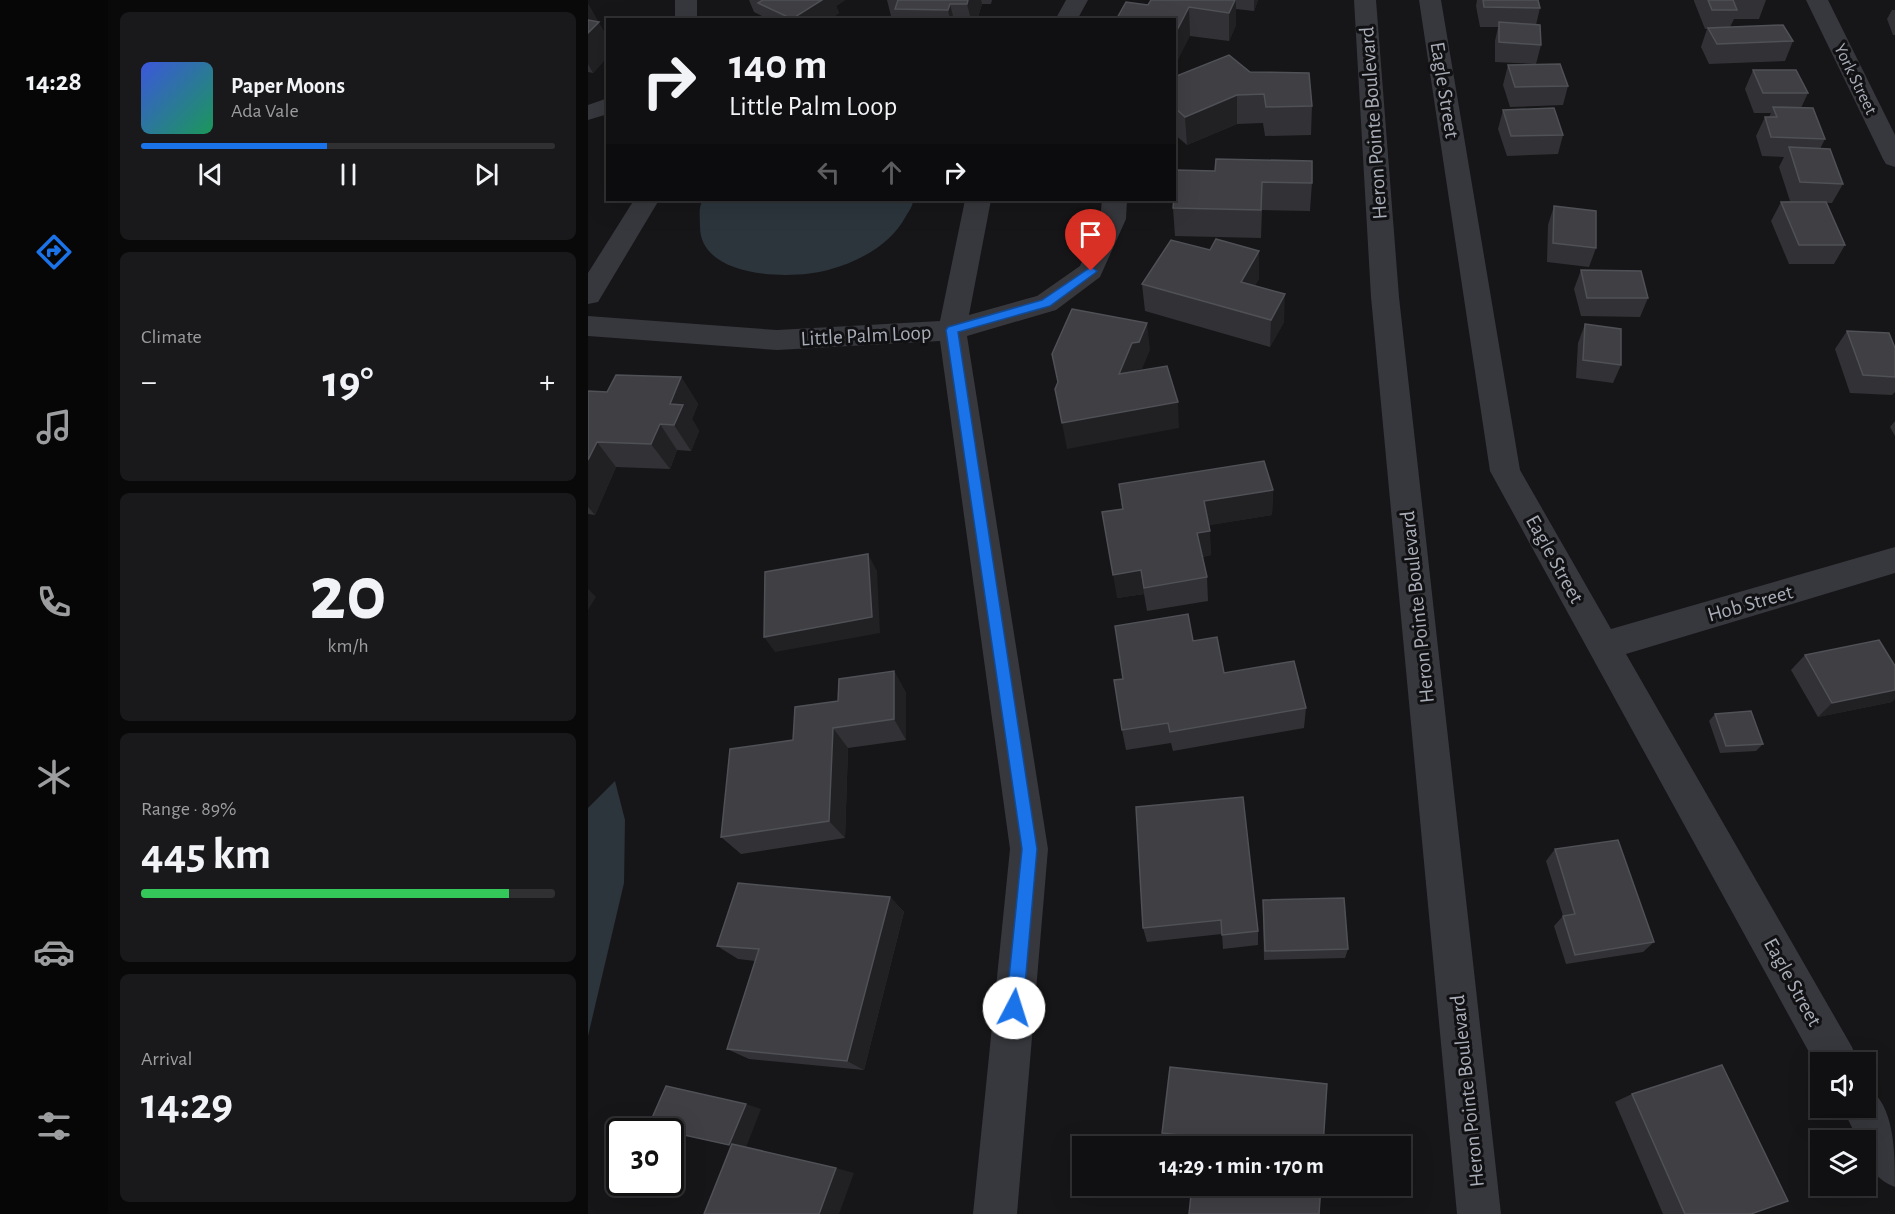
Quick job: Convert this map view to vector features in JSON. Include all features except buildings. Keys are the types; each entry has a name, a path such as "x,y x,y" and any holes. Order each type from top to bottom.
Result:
{"street":[{"path":"686,0 686,18"},
{"path":"1067,18 1077,0"},
{"name":"Heron Pointe Boulevard","path":"1365,0 1385,297 1479,1214"},
{"name":"Eagle Street","path":"1430,0 1505,471 1831,1052"},
{"name":"York Street","path":"1818,0 1895,159"},
{"path":"588,113 606,106"},
{"path":"588,295 645,201"},
{"path":"978,201 952,330 1029,849 995,1214"},
{"name":"Little Palm Loop","path":"588,326 777,340 952,330 1046,303 1091,271 1113,219 1114,201"},
{"name":"Hob Street","path":"1604,646 1895,561"},
{"path":"1869,1118 1895,1165"}],"shaded area":[{"path":"702,201 913,201 900,226 892,236 873,251 828,270 793,275 750,272 731,266 715,257 704,244 700,226"},
{"path":"615,781 625,820 624,883 588,1036 588,808"}],"route":[{"path":"1014,1008 1029,849 952,330 1046,303 1091,271"}]}
